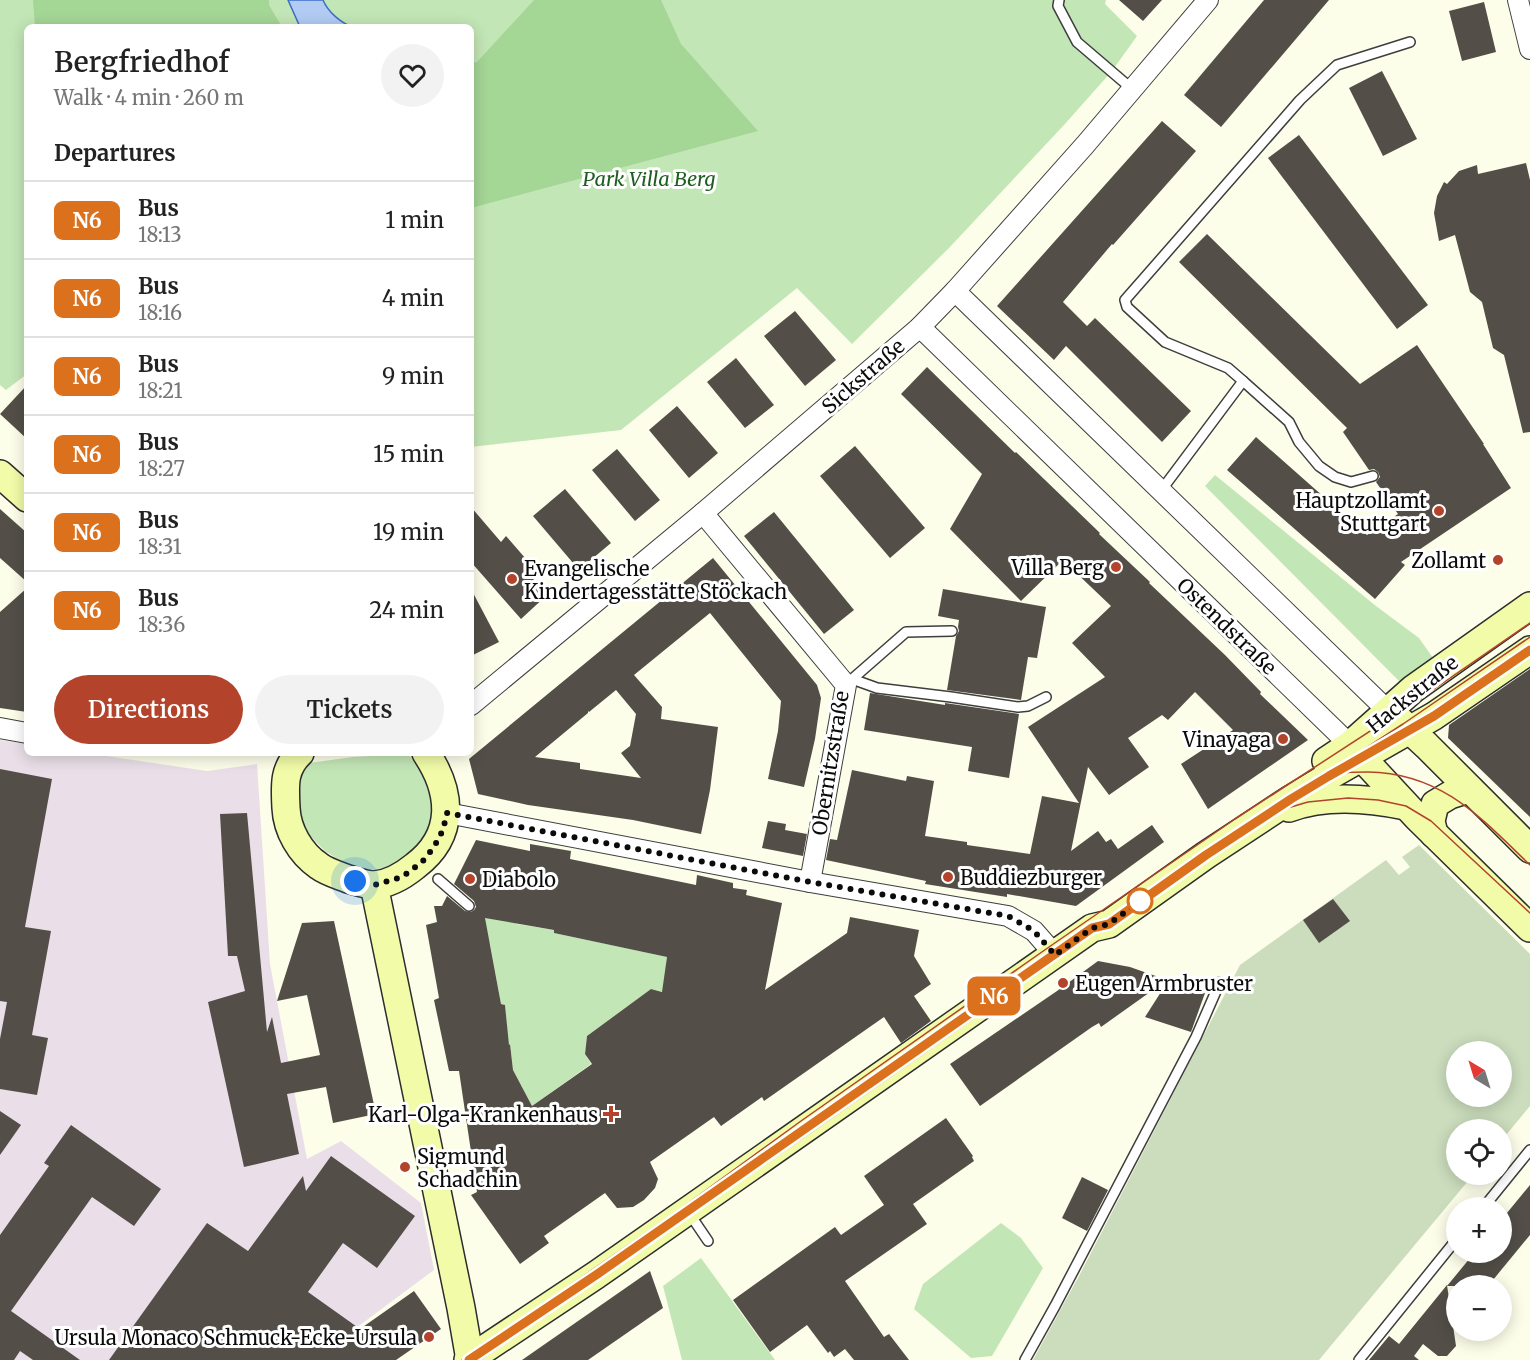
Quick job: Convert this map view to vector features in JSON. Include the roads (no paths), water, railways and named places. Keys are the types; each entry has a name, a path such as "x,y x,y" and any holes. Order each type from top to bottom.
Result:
{"main road":[{"path":"0,474 24,495"},
{"name":"Hackstraße","path":"469,1360 596,1275 1092,928 1109,924 1197,862 1329,776 1356,752 1388,711 1413,689 1530,606"},
{"name":"Hackstraße","path":"1092,928 1102,911 1235,819 1356,752 1410,730 1530,650"},
{"path":"1388,711 1530,849"},
{"name":"Ostendstraße","path":"1356,752 1434,834 1530,928"},
{"path":"293,756 287,774 285,792 286,815 290,831 302,849 318,865 334,874 374,885 402,877 422,862 434,847 443,830 447,813 444,793 436,768 428,756"},
{"path":"1434,834 1431,821 1435,804 1450,795 1469,789"},
{"path":"1263,818 1294,806 1321,800 1348,798 1377,800 1407,806"},
{"path":"374,885 459,1296 469,1360"}],"street":[{"name":"Sickstraße","path":"474,703 703,513 920,327 1085,145 1208,0"},
{"path":"1518,0 1530,49"},
{"path":"955,291 1388,711"},
{"name":"Ostendstraße","path":"920,327 1356,752"},
{"name":"Obernitzstraße","path":"703,513 849,682 810,882"},
{"path":"0,728 24,732"},
{"path":"447,813 810,882 1008,916 1034,931 1055,955"}],"lane":[{"path":"1059,0 1058,6 1077,42 1132,89"},
{"path":"1372,476 1351,482 1335,477 1319,466 1299,442 1289,422 1228,368 1166,342 1127,307 1125,300 1300,100 1337,65 1410,42"},
{"path":"1160,492 1243,381"},
{"path":"849,682 906,632 952,631"},
{"path":"849,682 877,688 1018,707 1028,706 1046,697"},
{"path":"438,879 470,906"},
{"path":"1025,1360 1196,1036 1220,982"},
{"path":"1492,1197 1530,1150"},
{"path":"687,1210 708,1241"},
{"path":"1359,1360 1446,1252"}],"water":[{"path":"288,0 323,0 328,9 347,24 299,24"}],"tram line":[{"path":"462,1360 676,1212 1049,947 1235,819 1421,698 1530,623"},
{"path":"480,1360 810,1133 1206,855 1530,637"},
{"path":"1327,776 1358,772 1394,774 1418,780 1439,789 1477,815 1530,865"},
{"path":"1284,809 1308,802 1348,798 1378,800 1406,806 1431,821 1530,913"}],"place":[{"name":"Hauptzollamt Stuttgart","path":"1439,511"},
{"name":"Zollamt","path":"1498,560"},
{"name":"Villa Berg","path":"1116,567"},
{"name":"Evangelische Kindertagesstätte Stöckach","path":"512,579"},
{"name":"Vinayaga","path":"1283,739"},
{"name":"Buddiezburger","path":"948,877"},
{"name":"Diabolo","path":"470,879"},
{"name":"Eugen Armbruster","path":"1063,983"},
{"name":"Karl-Olga-Krankenhaus","path":"611,1114"},
{"name":"Sigmund Schadchin","path":"405,1167"},
{"name":"Ursula Monaco Schmuck-Ecke-Ursula","path":"429,1337"}],"park label":[{"name":"Park Villa Berg","path":"649,178"}]}
